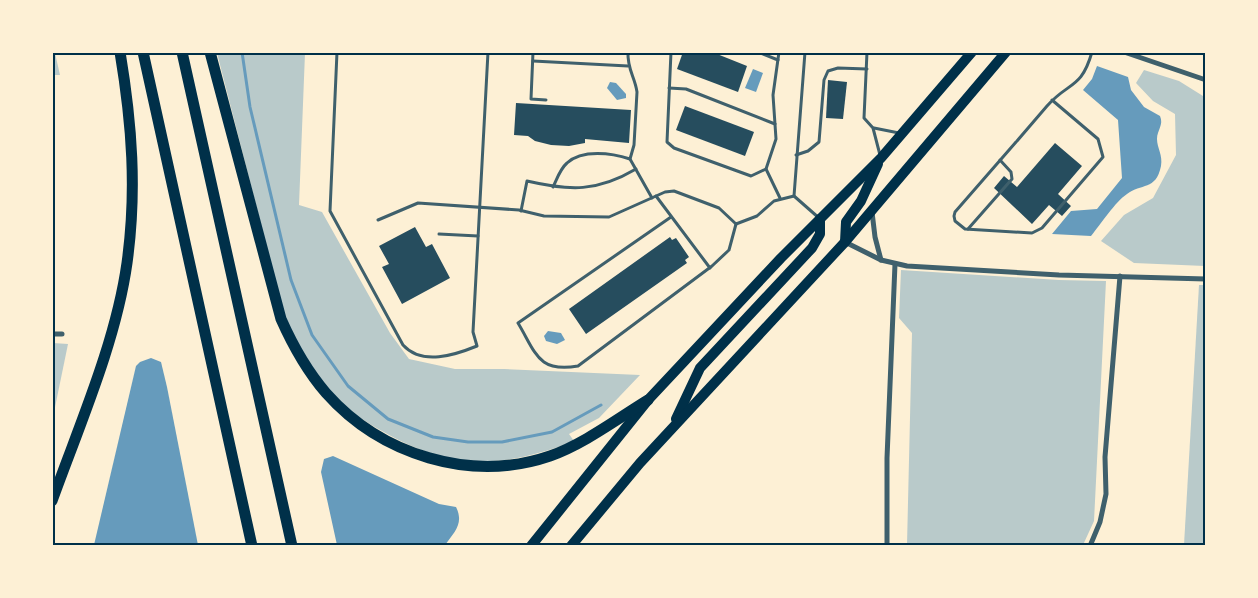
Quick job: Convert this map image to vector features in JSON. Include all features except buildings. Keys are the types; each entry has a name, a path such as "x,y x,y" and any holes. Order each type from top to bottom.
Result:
{"highway":[{"path":"52,501 109,340 127,264 132,218 133,155 130,118 120,52"},
{"path":"144,52 252,546"},
{"path":"182,52 292,546"},
{"path":"210,52 281,319 292,344 307,369 346,412 389,443 420,456 452,464 494,467 523,463 566,450 648,400"},
{"path":"531,546 648,400 820,219 881,158 972,52"},
{"path":"571,546 671,429 845,242 1006,52"},
{"path":"845,242 846,222 860,201 881,158"},
{"path":"671,429 700,368 812,248 820,234 820,219"}],"street":[{"path":"1124,52 1206,80"},
{"path":"872,211 875,237 881,260"},
{"path":"845,242 881,260 895,264 1059,275 1206,280"},
{"path":"887,546 887,458 895,264"},
{"path":"1090,546 1100,522 1106,494 1105,457 1120,276"},
{"path":"52,334 62,334"}],"lane":[{"path":"337,52 330,211 403,345 409,352 419,355 444,357 477,346 473,332 488,52"},
{"path":"533,52 531,99 546,100"},
{"path":"628,52 628,66 636,84 637,92 634,144 630,159 654,197 672,217 710,268"},
{"path":"671,52 667,142 674,148 751,176 766,169"},
{"path":"758,52 778,60"},
{"path":"779,52 773,95 776,139 766,169 780,198"},
{"path":"794,196 805,52"},
{"path":"867,52 864,118 873,128 881,158"},
{"path":"1052,100 1098,139 1103,157 1042,228 1032,233 968,229 955,221 955,212 1052,100 1083,77 1092,52"},
{"path":"533,61 628,66"},
{"path":"796,155 808,151 819,142 824,80 828,71 838,68 866,69"},
{"path":"669,88 686,89 775,124"},
{"path":"873,128 903,134"},
{"path":"553,187 565,164 575,157 587,154 615,155 630,159"},
{"path":"968,229 1012,179 1012,172 1000,160"},
{"path":"521,210 527,181 553,187 585,189 604,185 636,170"},
{"path":"378,220 418,203 521,210 544,216 596,219 620,214 654,197 674,191 719,208 736,224"},
{"path":"736,224 758,216 780,198 794,196 820,219"},
{"path":"672,217 518,323 540,359 555,368 578,366 710,268 729,250 736,224"},
{"path":"439,234 478,236"}],"shaded area":[{"path":"53,52 55,53 60,75 53,75"},
{"path":"217,53 305,53 299,205 322,212 390,333 409,359 455,369 504,369 640,375 599,418 569,434 574,441 523,457 500,460 476,461 453,459 430,453 382,431 350,410 333,395 319,377 285,318"},
{"path":"1144,70 1179,81 1203,96 1206,107 1205,266 1134,263 1101,241 1124,215 1153,198 1176,155 1175,114 1153,101 1136,83"},
{"path":"901,270 1059,280 1106,281 1094,521 1083,545 907,545 912,333 899,318"},
{"path":"1199,285 1206,285 1205,545 1184,545"},
{"path":"52,343 68,344 53,417"}],"water":[{"path":"1097,66 1128,77 1131,90 1144,107 1160,116 1161,122 1157,136 1161,158 1159,174 1152,183 1132,191 1122,198 1091,236 1052,234 1071,211 1097,209 1122,178 1118,120 1083,90 1092,79"},
{"path":"753,69 763,73 756,92 745,88"},
{"path":"610,82 616,83 626,94 626,98 617,100 607,88"},
{"path":"548,331 561,333 565,340 557,344 546,341 544,336"},
{"path":"151,358 161,362 198,545 94,545 136,366 140,362"},
{"path":"333,456 439,504 456,507 459,523 455,531 445,545 337,545 321,472 324,459"}],"waterway":[{"path":"242,52 250,107 291,280 312,335 348,386 388,419 433,437 468,442 502,442 552,432 601,405"}]}
